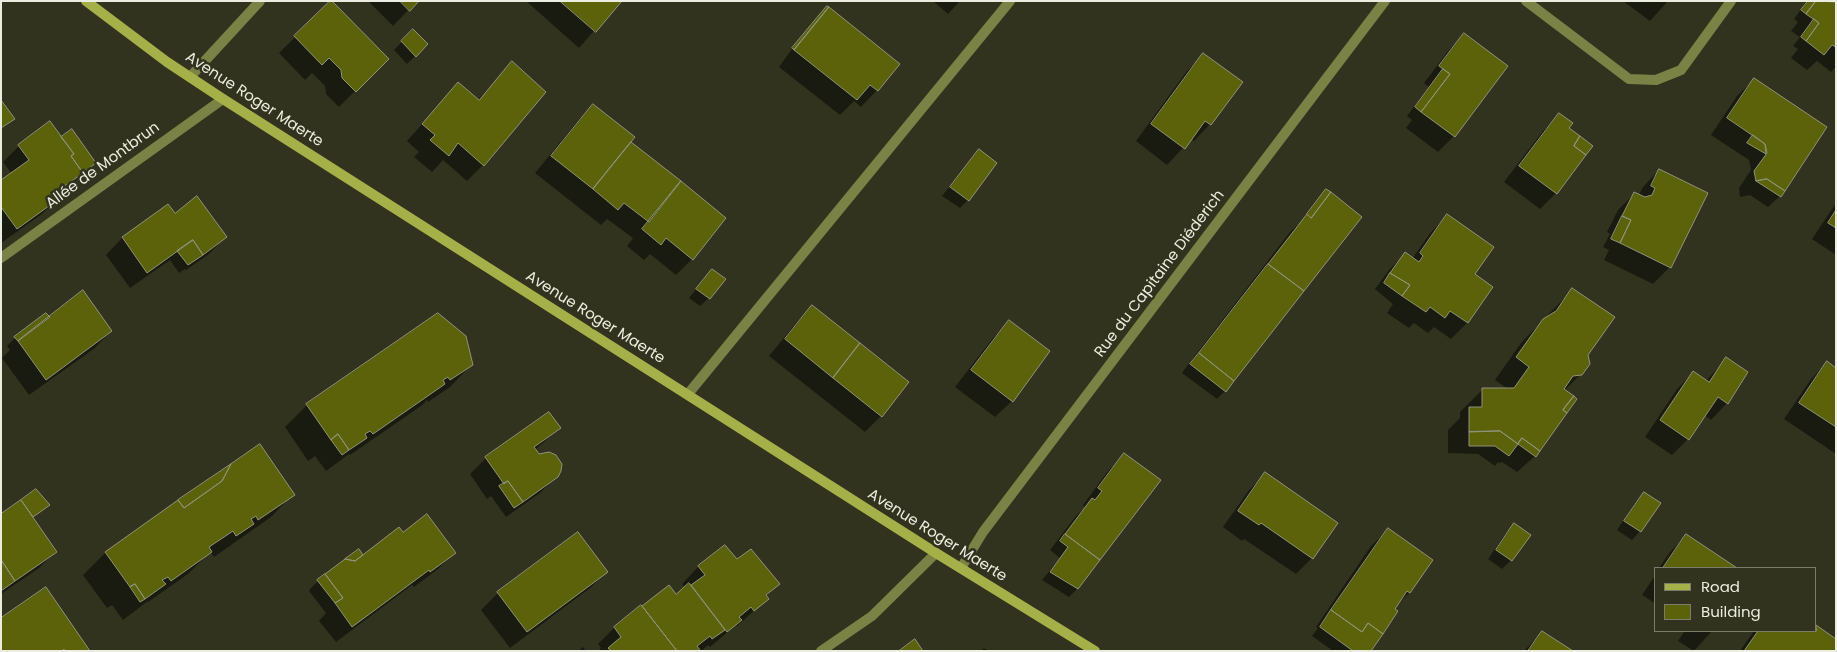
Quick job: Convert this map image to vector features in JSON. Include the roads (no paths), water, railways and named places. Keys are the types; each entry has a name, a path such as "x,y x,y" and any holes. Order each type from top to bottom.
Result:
{"main road":[{"name":"Avenue Roger Maerte","path":"86,1 223,99 936,553 1095,651"}],"street":[{"path":"190,77 260,1"},
{"path":"688,394 1010,1"},
{"name":"Rue du Capitaine Diéderich","path":"961,568 983,532 1385,1"},
{"path":"1526,1 1629,79 1656,80 1681,70 1732,1"},
{"name":"Allée de Montbrun","path":"1,258 223,99"},
{"path":"821,651 872,616 936,553"}]}
